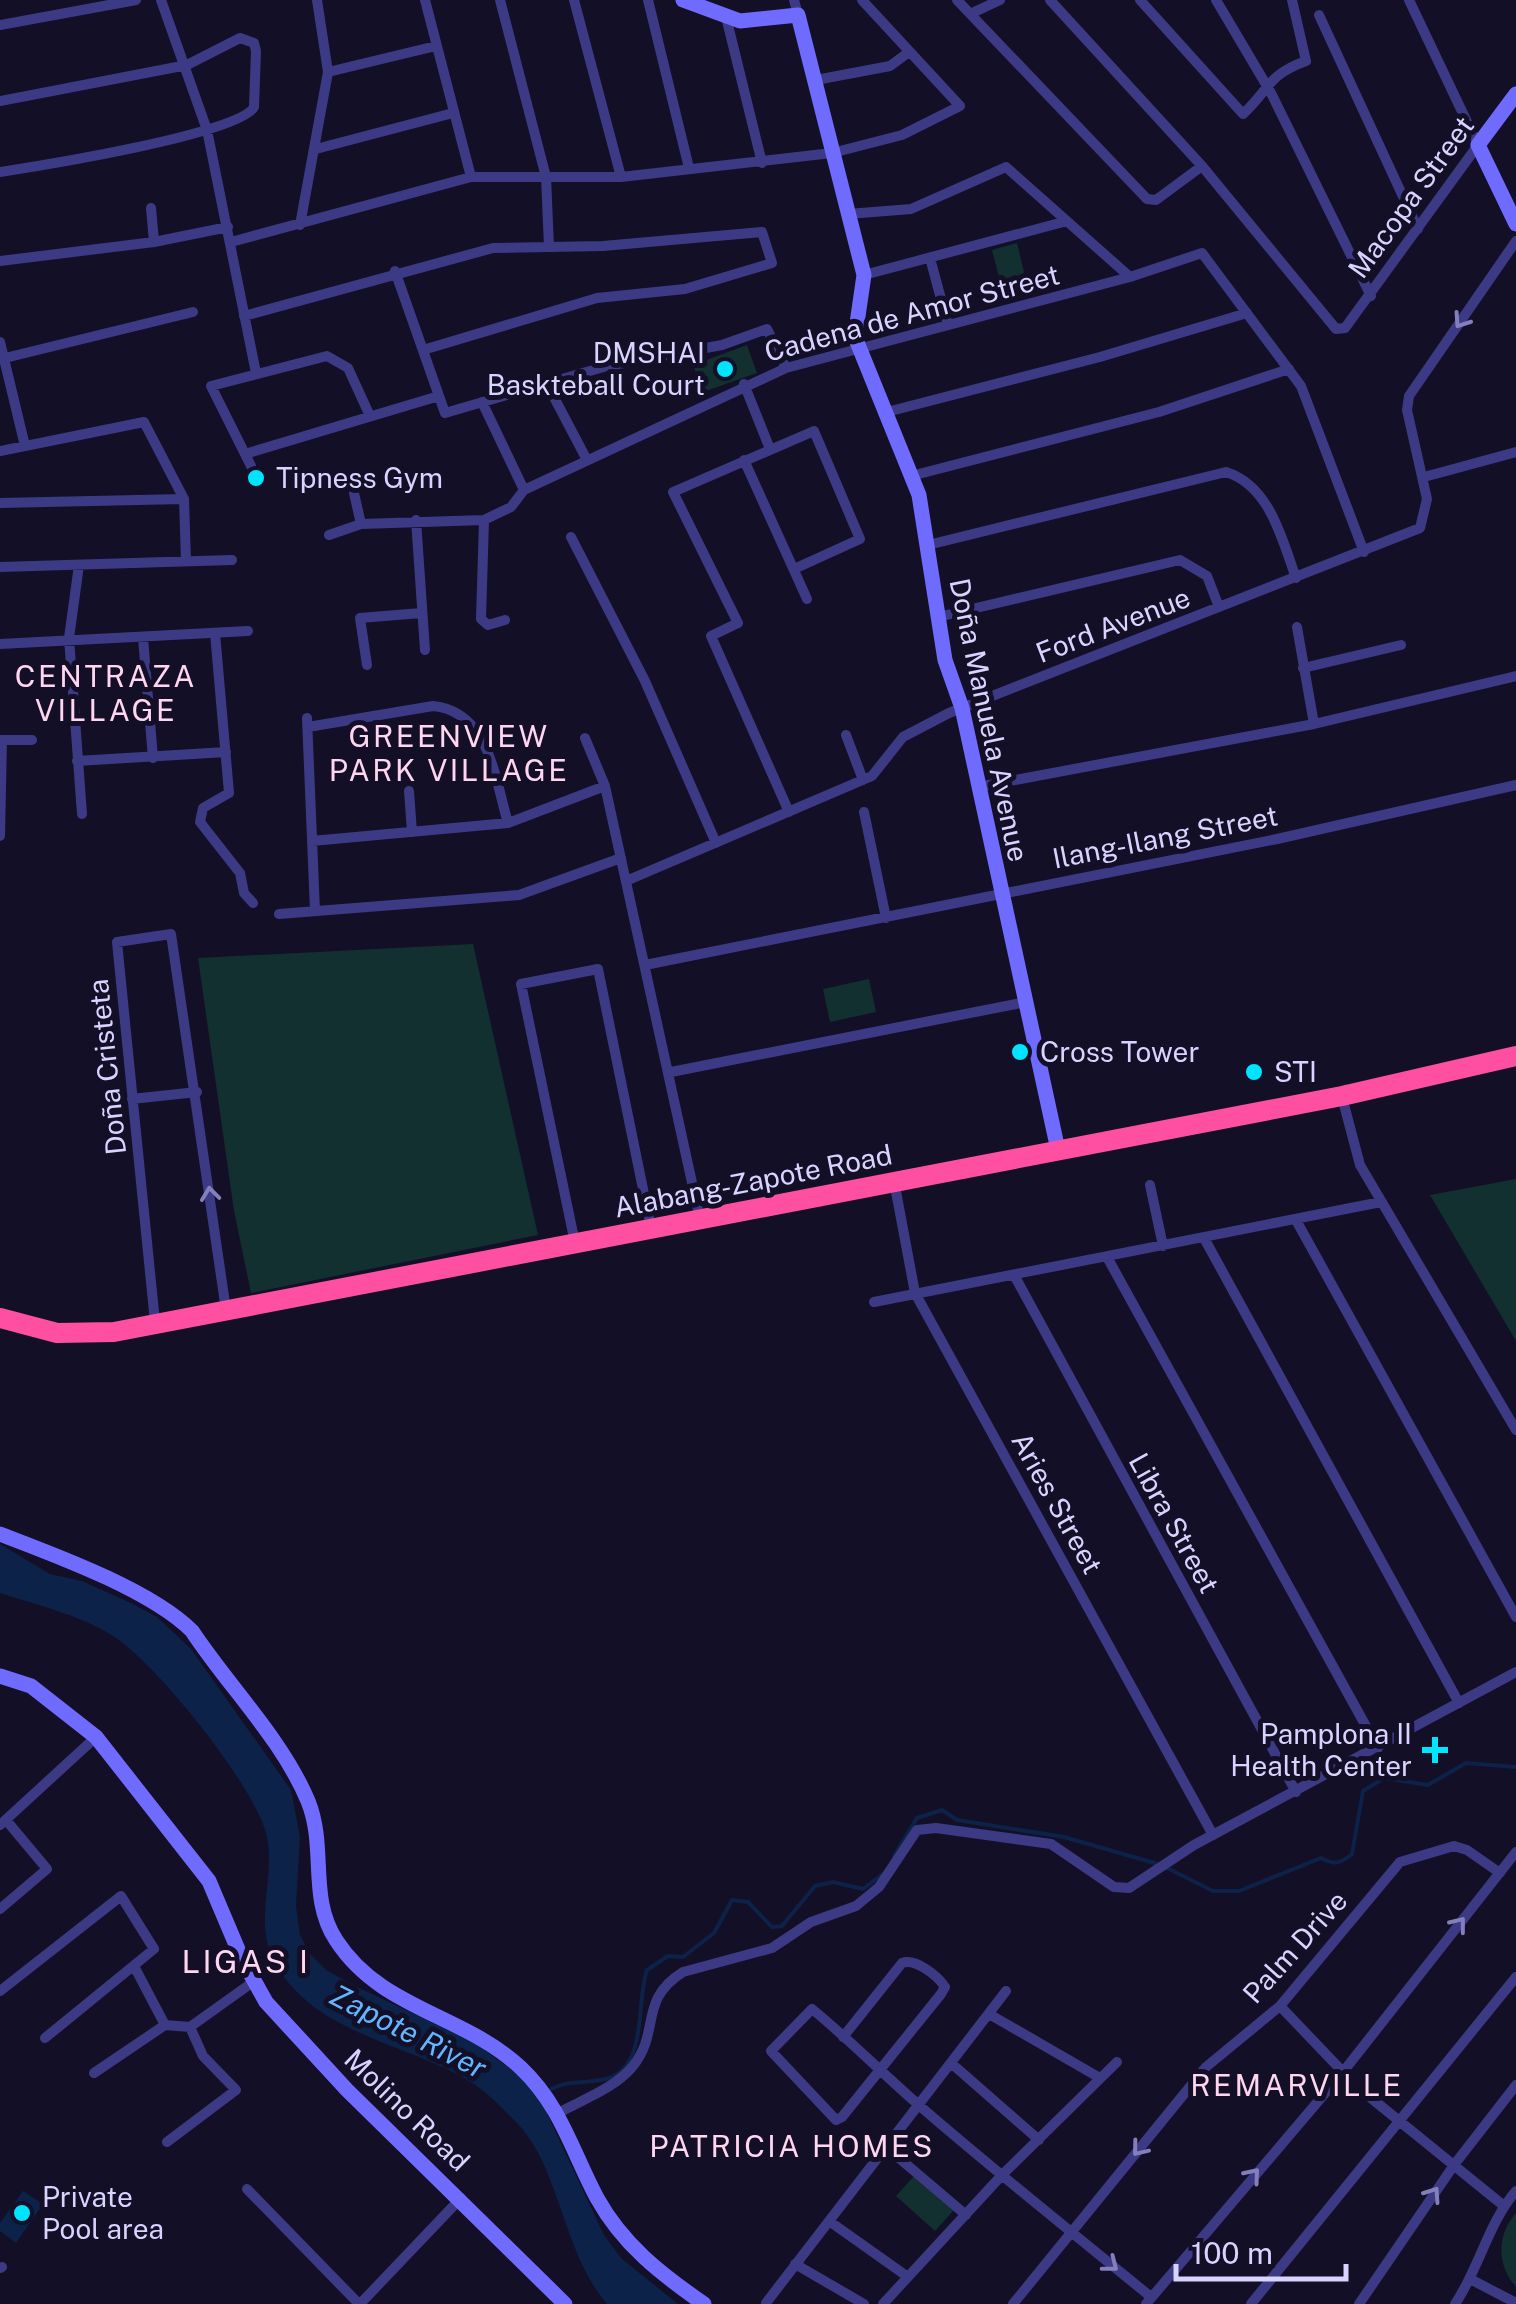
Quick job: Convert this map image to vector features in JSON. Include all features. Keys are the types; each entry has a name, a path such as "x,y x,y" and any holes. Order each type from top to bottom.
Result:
{"highway":[{"name":"Alabang-Zapote Road","path":"0,1318 57,1334 83,1335 1342,1096 1516,1056"}],"main road":[{"path":"683,0 750,22 796,4"},
{"name":"Doña Manuela Avenue","path":"796,4 864,275 855,336 910,476 928,545 945,660 962,708 1058,1150"},
{"name":"Macopa Street","path":"1478,145 1516,94"},
{"path":"1478,145 1516,224"},
{"path":"0,1534 101,1576 183,1622 292,1772 307,1800 319,1846 320,1911 341,1948 391,1996 485,2040 540,2087 558,2110 586,2175 617,2229 645,2261 704,2304"},
{"name":"Molino Road","path":"0,1676 30,1686 96,1737 210,1881 253,1982 284,2023 565,2304"}],"street":[{"path":"0,25 136,0"},
{"path":"160,0 187,65 207,130 256,373"},
{"path":"300,225 328,72 316,0"},
{"path":"426,0 471,177"},
{"path":"500,0 546,177 549,246"},
{"path":"574,0 621,177"},
{"path":"648,0 689,168"},
{"path":"231,242 471,177 621,177 832,153 902,135 960,106 862,0"},
{"path":"957,0 1149,200 1156,200 1202,166 1050,0"},
{"path":"970,14 1000,0"},
{"path":"1140,0 1243,114 1266,82 1281,70 1306,61 1292,0"},
{"path":"1216,0 1266,82 1371,296"},
{"path":"1408,0 1478,145"},
{"path":"1318,15 1418,229"},
{"path":"726,17 762,163"},
{"path":"0,100 187,65 240,38 254,44 255,99 250,114 207,130 0,172"},
{"path":"328,72 436,46"},
{"path":"816,80 890,66 909,52"},
{"path":"316,148 454,112"},
{"name":"Macopa Street","path":"1202,166 1271,247 1328,325 1344,328 1478,145"},
{"path":"848,214 912,209 1006,167 1130,277"},
{"path":"151,208 154,242"},
{"path":"864,275 1067,221"},
{"path":"0,261 154,242 228,227"},
{"path":"244,316 395,271 493,248 653,243 762,232 772,263 685,289 597,298 423,350"},
{"name":"Ford Avenue","path":"626,881 863,780 880,769 911,731 962,708 1414,532 1425,522 1427,499 1408,410 1410,396 1516,240"},
{"name":"Cadena de Amor Street","path":"484,520 511,507 524,490 744,384 786,368 1130,277 1202,252 1246,313"},
{"path":"930,258 948,325"},
{"path":"395,271 444,413 607,366 722,345 766,329 786,368"},
{"path":"6,358 193,312"},
{"path":"884,413 1100,358 1246,313 1301,386 1364,552"},
{"path":"0,342 6,358 5,379 25,446"},
{"path":"250,466 211,386 327,356 348,368 370,416"},
{"path":"910,476 1159,412 1288,369"},
{"path":"547,384 587,460"},
{"path":"744,384 770,449"},
{"path":"244,454 439,396"},
{"path":"482,402 524,490"},
{"path":"0,452 140,420 184,499 186,561"},
{"path":"789,812 712,636 738,623 673,492 814,431 860,539 794,569"},
{"path":"1424,477 1516,452"},
{"path":"744,460 807,598"},
{"path":"928,545 1226,472 1246,480 1262,497 1296,578"},
{"path":"354,493 361,524"},
{"path":"0,502 184,499"},
{"path":"416,520 424,650"},
{"path":"329,534 361,524 484,520 481,619 488,625 505,620"},
{"path":"570,537 645,681 716,843"},
{"path":"0,567 232,560"},
{"path":"938,616 1180,560 1207,576 1219,608"},
{"path":"80,565 69,638 82,814"},
{"path":"367,664 360,618 420,613"},
{"path":"1297,627 1314,724"},
{"path":"0,644 248,631"},
{"path":"215,633 230,793 204,808 200,822 240,873 244,894 253,904"},
{"path":"144,638 153,758"},
{"path":"1303,668 1401,645"},
{"path":"978,786 1314,724 1516,676"},
{"path":"314,911 308,723 434,706 452,708 468,718 481,738 508,823"},
{"path":"846,736 863,780"},
{"path":"585,738 605,786 671,1072 700,1219"},
{"path":"0,836 1,740 32,740"},
{"path":"77,762 226,752"},
{"name":"Ilang-Ilang Street","path":"645,965 1277,838 1516,785"},
{"path":"312,841 508,823 605,786"},
{"path":"409,791 412,832"},
{"path":"864,812 886,918"},
{"path":"279,914 519,896 621,858"},
{"name":"Doña Cristeta","path":"155,1322 116,942 171,934 226,1310"},
{"path":"575,1243 522,984 592,970 598,969 651,1228"},
{"path":"671,1072 1026,1002"},
{"path":"132,1099 197,1092"},
{"path":"1342,1096 1351,1143 1381,1202 1516,1430"},
{"name":"Aries Street","path":"894,1181 915,1292 1213,1835"},
{"path":"1150,1186 1163,1246"},
{"path":"874,1302 1297,1222 1381,1202"},
{"path":"1297,1222 1516,1617"},
{"path":"1204,1238 1459,1703"},
{"path":"1108,1258 1378,1748"},
{"name":"Libra Street","path":"1014,1274 1296,1792"},
{"path":"558,2110 613,2083 634,2064 645,2046 652,2002 670,1980 682,1972 772,1948 811,1922 856,1906 878,1887 917,1830 936,1828 1051,1844 1121,1889 1213,1835 1516,1672"},
{"path":"0,1909 47,1868 3,1822 96,1737"},
{"name":"Palm Drive","path":"1013,2304 1206,2067 1280,2006 1400,1862 1454,1846 1467,1850 1500,1873"},
{"path":"844,2037 908,1960 945,1987 880,2070 836,2120 771,2051 812,2010 844,2037 880,2070 918,2105 1148,2300 1342,2072 1516,1852"},
{"path":"0,1991 121,1896 154,1949 45,2038"},
{"path":"134,1966 164,2026"},
{"path":"1251,2304 1516,1977"},
{"path":"94,2073 164,2026 190,2027 253,1982"},
{"path":"766,2303 1006,1991"},
{"path":"1280,2006 1342,2072"},
{"path":"989,2014 1100,2078"},
{"path":"167,2142 236,2090 203,2056 190,2027"},
{"path":"883,2304 1002,2175 1117,2062"},
{"path":"950,2063 1039,2140"},
{"path":"1359,2304 1454,2165 1516,2085"},
{"path":"1372,2098 1504,2206"},
{"path":"886,2147 966,2215"},
{"path":"247,2189 359,2304 462,2198"},
{"path":"1455,2304 1472,2280 1504,2206 1516,2192"},
{"path":"829,2221 908,2277"},
{"path":"795,2264 864,2304"},
{"path":"1472,2280 1516,2303"}],"green space":[{"path":"1017,243 1029,293 1005,300 992,250"},
{"name":"DMSHAI Baskteball Court","path":"747,345 757,373 703,392 693,365"},
{"path":"473,944 538,1235 251,1293 234,1211 198,958"},
{"path":"869,979 876,1012 830,1022 823,989"},
{"path":"1516,1179 1516,1341 1430,1195"},
{"path":"914,2176 954,2210 935,2231 896,2196"},
{"path":"1516,2213 1516,2287 1505,2269 1501,2250 1505,2231"}],"water":[{"name":"Zapote River","path":"0,1544 50,1574 82,1581 157,1617 191,1649 291,1790 300,1837 296,1906 300,1935 310,1954 326,1970 355,1986 472,2041 534,2086 604,2235 621,2258 678,2304 607,2304 580,2260 531,2140 516,2122 477,2086 346,2027 300,1995 281,1973 266,1938 266,1833 223,1756 177,1697 113,1636 87,1622 0,1593"},
{"name":"Private Pool area","path":"23,2191 43,2204 16,2243 0,2231 0,2223"}],"waterway":[{"path":"1167,1868 1213,1891 1239,1891 1321,1858 1337,1862 1352,1854 1363,1791 1384,1778 1428,1785 1466,1763 1516,1767"},
{"path":"894,1856 917,1818 942,1810 957,1820 1064,1837 1158,1864"},
{"path":"548,2091 563,2084 609,2078 621,2071 635,2046 647,1970 668,1956 683,1957 714,1933 732,1900 748,1902 772,1927 782,1926 815,1886 833,1882 863,1889 884,1873"}],"place":[{"name":"DMSHAI Baskteball Court","path":"725,369"},
{"name":"Tipness Gym","path":"256,478"},
{"name":"Cross Tower","path":"1020,1052"},
{"name":"STI","path":"1254,1072"},
{"name":"Pamplona II Health Center","path":"1435,1750"},
{"name":"Private Pool area","path":"22,2213"}],"district":[{"name":"CENTRAZA VILLAGE","path":"106,694"},
{"name":"GREENVIEW PARK VILLAGE","path":"449,754"},
{"name":"LIGAS I","path":"246,1962"},
{"name":"REMARVILLE","path":"1297,2086"},
{"name":"PATRICIA HOMES","path":"792,2147"}]}
